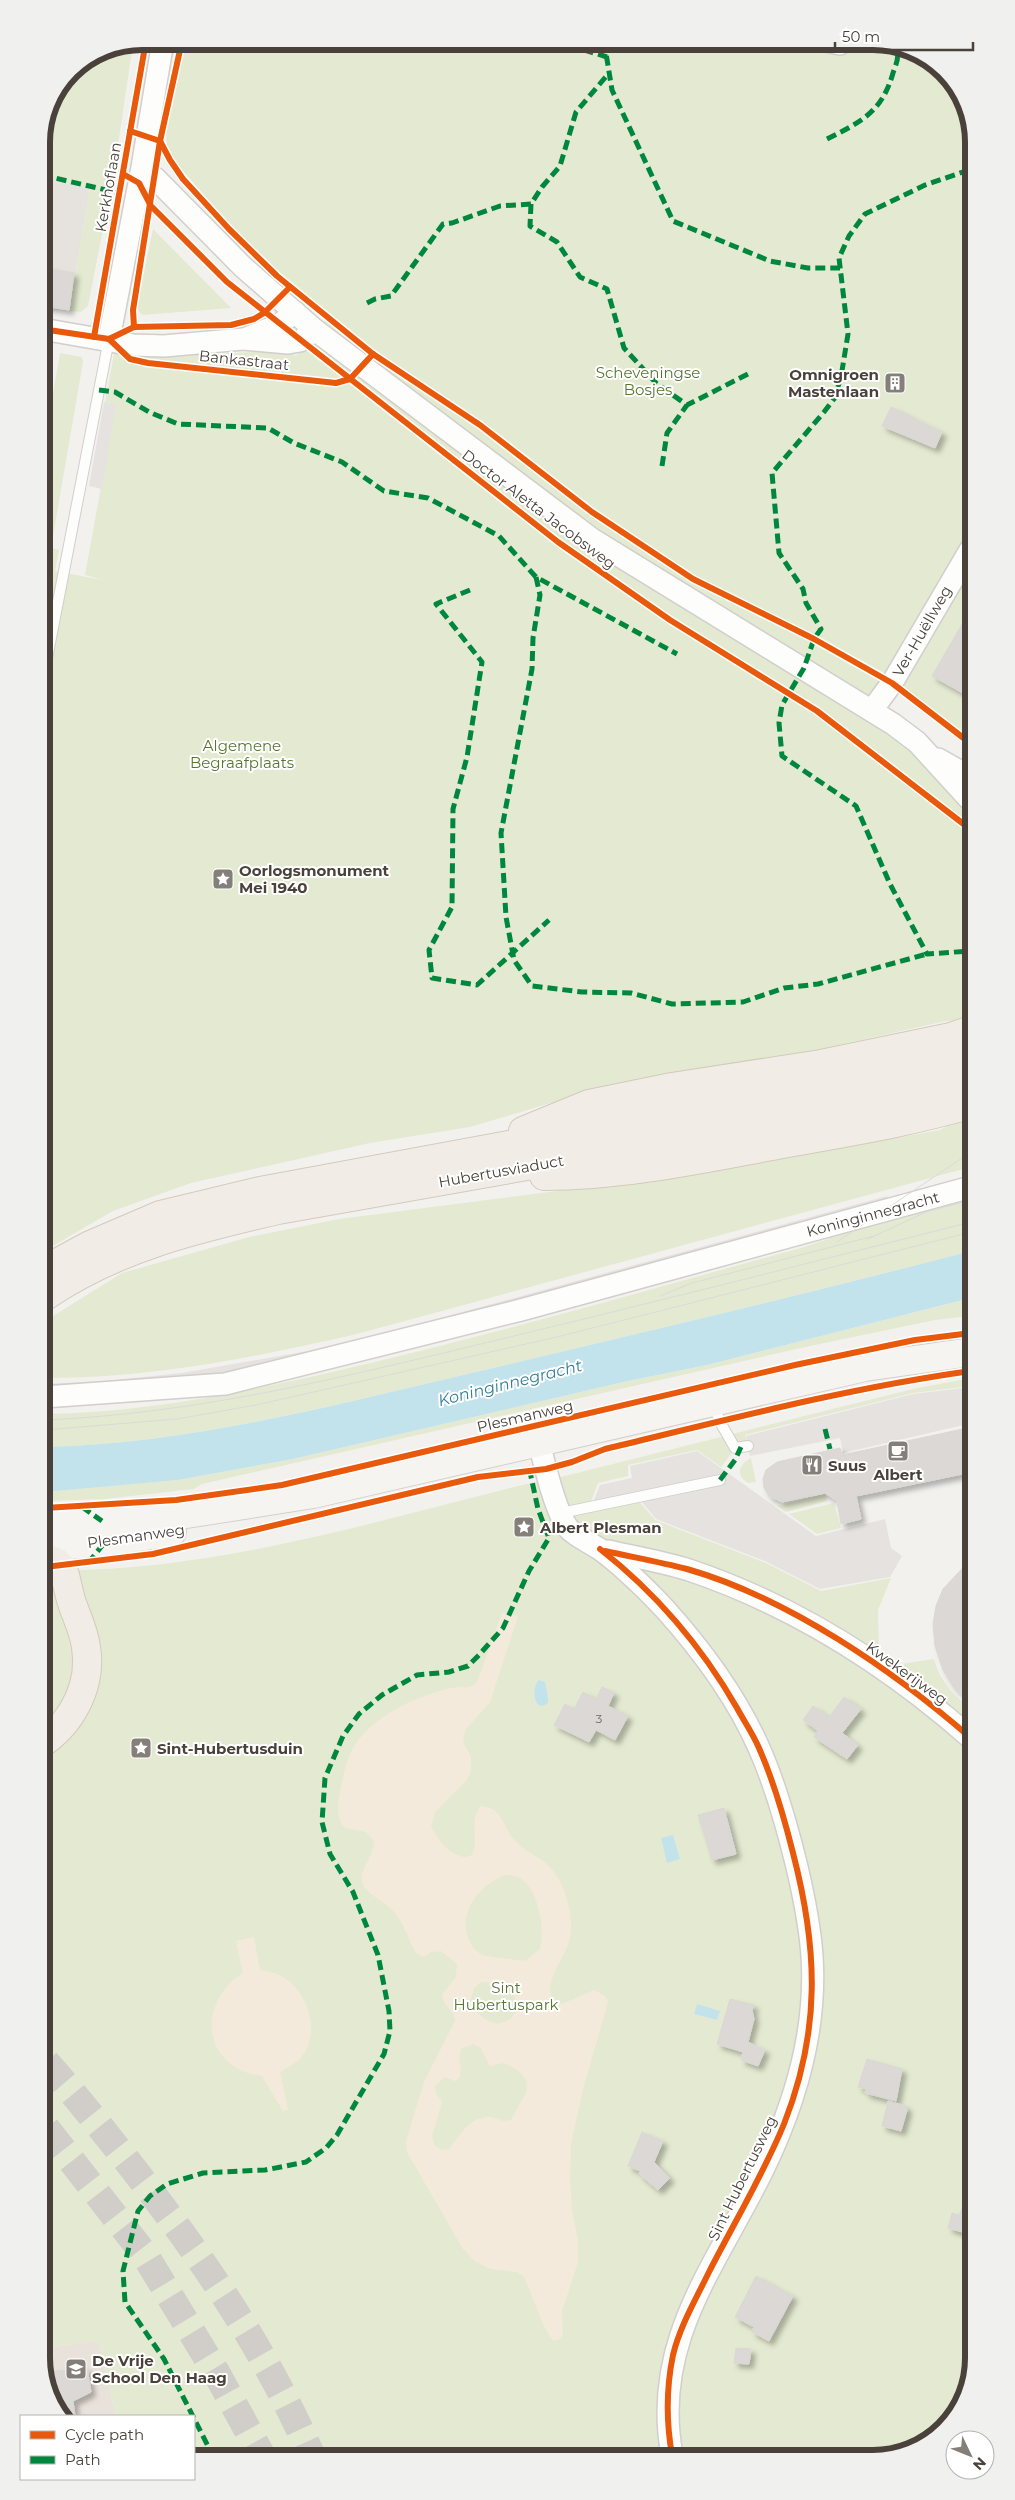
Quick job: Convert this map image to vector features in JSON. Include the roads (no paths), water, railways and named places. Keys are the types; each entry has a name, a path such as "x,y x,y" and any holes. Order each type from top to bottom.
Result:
{"main road":[{"name":"Hubertusviaduct","path":"50,1294 105,1262 146,1245 188,1231 469,1165 887,1075 965,1056"},
{"path":"469,1165 584,1176 718,1156 859,1130 965,1106"},
{"name":"Hubertusviaduct","path":"50,1267 90,1245 160,1216 260,1191 469,1165"},
{"name":"Plesmanweg","path":"52,1524 180,1515 313,1494 865,1368 965,1353"},
{"name":"Plesmanweg","path":"50,1547 105,1542 178,1531 258,1513 313,1494"},
{"path":"50,1560 58,1563 65,1574 83,1632 87,1655 84,1681 77,1703 64,1724 50,1737"}],"street":[{"name":"Kerkhoflaan","path":"109,339 142,172 162,50"},
{"name":"Doctor Aletta Jacobsweg","path":"142,172 155,178 243,267 315,330 592,539 872,710 917,742 965,794"},
{"name":"Bankastraat","path":"243,339 280,324 295,312"},
{"name":"Bankastraat","path":"50,330 109,339 133,345 164,346 243,339 262,342 294,342 300,341 315,330"},
{"name":"Ver-Huëllweg","path":"872,710 892,683 965,559"},
{"name":"Doctor Aletta Jacobsweg","path":"929,754 965,774"},
{"name":"Koninginnegracht","path":"50,1397 225,1384 521,1310 965,1189"},
{"name":"Sint Hubertusweg","path":"539,1442 561,1513 569,1528 629,1572 694,1642 726,1690 759,1746 779,1799 807,1910 812,1956 813,1997 802,2065 784,2123 762,2171 689,2312 674,2353 667,2394 668,2431 671,2450"},
{"name":"Kwekerijweg","path":"600,1550 687,1570 752,1593 875,1661 965,1733"}],"lane":[{"name":"Kerkhoflaan","path":"50,643 109,339"},
{"path":"713,1402 720,1422 735,1448 748,1446"},
{"path":"561,1513 720,1480"}],"water":[{"path":"965,1253 965,1300 707,1365 628,1381 293,1459 178,1480 50,1491 50,1447 153,1439 262,1421 848,1283"},
{"path":"539,1680 545,1682 548,1696 548,1703 543,1706 538,1705 535,1696 536,1685"},
{"path":"673,1835 680,1859 667,1863 661,1838"},
{"path":"697,2004 720,2011 717,2020 694,2014"}],"tunnel":[{"path":"50,2067 135,2171 210,2273 255,2345 295,2419 309,2450"},
{"path":"50,2133 145,2255 217,2374 259,2450"}],"tram line":[{"path":"837,1242 965,1156"},
{"path":"868,1239 926,1212 965,1202"},
{"path":"50,1420 156,1410 211,1402 321,1381 607,1313 965,1224"},
{"path":"50,1430 177,1419 256,1405 557,1337 965,1234"},
{"path":"660,1296 692,1283 874,1236"}],"place":[{"name":"Omnigroen Mastenlaan","path":"895,383"},
{"name":"Oorlogsmonument Mei 1940","path":"223,879"},
{"name":"Albert","path":"898,1451"},
{"name":"Suus","path":"812,1465"},
{"name":"Albert Plesman","path":"524,1527"},
{"name":"Sint-Hubertusduin","path":"141,1748"},
{"name":"De Vrije School Den Haag","path":"76,2369"}],"park label":[{"name":"Scheveningse Bosjes","path":"648,380"},
{"name":"Algemene Begraafplaats","path":"242,754"},
{"name":"Sint Hubertuspark","path":"506,1996"}]}
